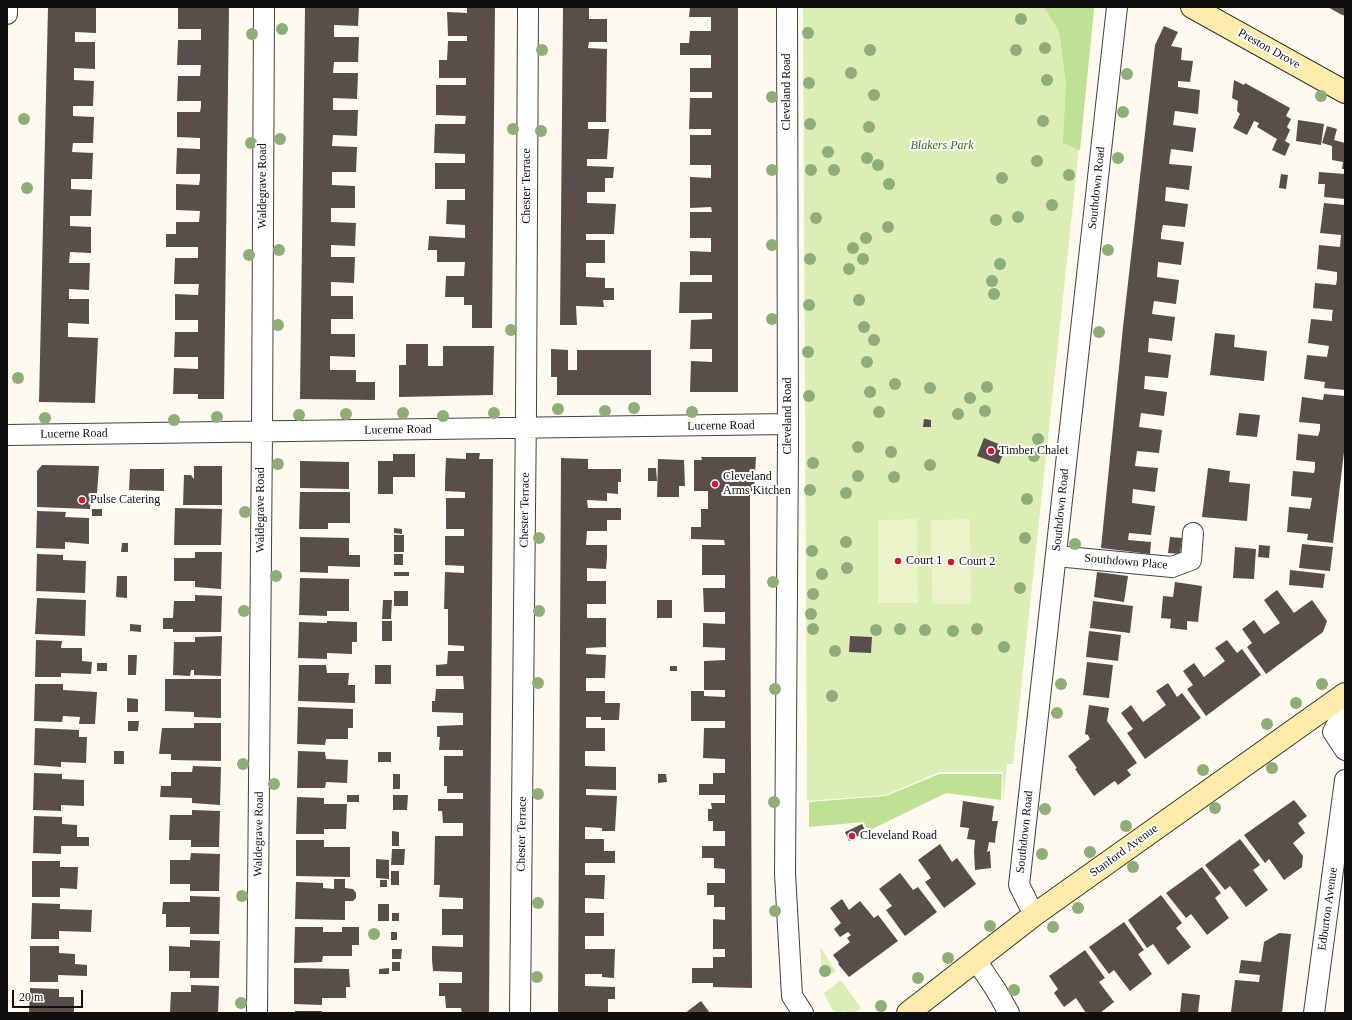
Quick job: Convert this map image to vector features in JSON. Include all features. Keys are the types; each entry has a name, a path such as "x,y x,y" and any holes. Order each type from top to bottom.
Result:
{"street":[{"path":"7,7 7,14"},
{"name":"Waldegrave Road","path":"257,1013 264,7"},
{"name":"Chester Terrace","path":"520,1013 526,428 528,7"},
{"name":"Cleveland Road","path":"787,7 788,424 785,874 792,996 803,1013"},
{"name":"Southdown Road","path":"1034,915 1019,885 1117,7"},
{"name":"Preston Drove","path":"1192,7 1345,92"},
{"name":"Lucerne Road","path":"7,435 788,424"},
{"name":"Southdown Place","path":"1056,556 1172,567 1191,560 1193,533"},
{"name":"Stanford Avenue","path":"908,1013 1034,915 1345,694"},
{"path":"1345,709 1333,732 1345,750"},
{"name":"Edburton Avenue","path":"1314,1013 1345,780"},
{"path":"976,960 1009,1013"}],"green space":[{"name":"Blakers Park","path":"803,7 1094,7 1013,764 1007,764 1003,802 1003,772 939,772 886,795 807,801"},
{"path":"1044,7 1094,7 1080,150 1063,143 1066,82 1059,31"},
{"name":"Court 1","path":"917,519 918,603 878,603 878,520"},
{"name":"Court 2","path":"970,519 971,604 932,604 931,520"},
{"path":"939,774 1002,774 1001,800 946,793 868,831 864,822 809,827 809,802 886,796"},
{"path":"820,946 836,972 822,978"},
{"path":"841,980 861,1008 855,1013 844,1011 841,1013 836,1013 832,1009 824,993"}],"building":[{"path":"48,7 96,7 96,33 75,32 75,42 95,42 95,69 74,68 74,80 94,81 93,106 73,106 73,116 94,117 93,143 73,143 72,152 93,153 92,179 71,179 71,189 92,190 91,216 70,216 70,226 91,227 91,253 70,252 69,263 90,263 89,290 69,289 69,299 89,299 89,324 68,323 68,337 98,338 95,403 39,402"},
{"path":"178,7 229,7 224,399 198,399 198,394 173,394 174,368 198,369 198,357 174,357 175,332 198,332 198,320 175,320 175,294 198,295 199,284 174,284 175,258 198,258 198,247 166,247 166,234 176,234 176,222 199,222 200,211 176,210 176,184 199,185 200,179 200,174 176,174 177,148 200,149 200,138 177,137 177,112 200,112 201,106 201,101 177,101 178,76 200,76 201,65 177,65 178,40 201,40 201,29 178,29"},
{"path":"305,7 359,7 358,26 334,25 334,37 359,37 358,62 334,62 333,73 358,73 357,99 333,98 333,110 358,110 357,136 333,135 332,146 357,147 356,172 332,172 332,185 355,186 355,208 331,208 331,222 356,223 355,246 331,245 331,257 355,257 354,283 331,282 331,296 353,296 353,319 331,319 331,334 355,334 355,357 330,356 330,370 356,370 356,382 375,382 375,400 300,399"},
{"path":"467,7 495,7 492,328 472,328 472,305 464,305 464,297 445,297 446,276 464,276 465,262 437,262 437,250 428,250 429,236 465,238 465,225 446,224 447,200 465,200 465,189 435,189 435,163 465,163 465,154 434,153 435,124 465,124 466,116 436,115 436,85 466,85 466,78 439,78 439,60 447,60 448,41 467,41 467,36 448,36 447,12 467,13"},
{"path":"563,7 589,7 589,19 607,19 607,42 589,42 588,48 607,49 606,122 588,122 588,129 609,129 607,159 587,159 587,166 614,167 613,178 605,178 605,192 587,192 587,203 616,204 614,234 586,234 586,240 605,240 605,263 586,263 586,277 605,278 605,288 614,288 614,300 603,300 604,307 576,306 577,325 560,325"},
{"path":"690,7 738,7 738,392 690,392 691,361 712,362 712,349 690,349 691,320 712,319 712,313 679,313 680,282 712,282 712,275 690,275 690,251 711,252 711,238 690,238 690,212 712,212 711,207 690,208 690,177 711,178 711,165 690,165 690,135 711,135 711,129 689,129 690,98 712,98 712,92 690,92 690,68 711,68 711,55 680,55 680,43 689,43 690,31 711,31 711,17 689,17"},
{"path":"1328,7 1345,7 1345,16 1340,14"},
{"path":"1164,26 1178,32 1171,46 1182,48 1181,60 1193,61 1190,82 1178,81 1178,87 1200,90 1198,114 1175,111 1173,125 1196,128 1193,152 1171,149 1169,164 1192,166 1189,190 1166,187 1165,201 1188,204 1185,227 1163,225 1161,234 1161,239 1184,242 1181,265 1158,262 1157,277 1179,280 1176,304 1154,301 1152,314 1175,317 1172,341 1149,338 1148,352 1171,355 1168,378 1145,376 1144,389 1167,392 1164,416 1141,413 1139,427 1162,430 1159,453 1137,451 1135,466 1158,468 1155,492 1133,489 1132,503 1155,506 1151,535 1129,533 1128,540 1151,542 1150,554 1101,548 1123,327 1155,45"},
{"path":"1234,80 1244,85 1245,83 1290,108 1286,116 1291,119 1287,127 1290,130 1285,141 1290,144 1285,156 1272,150 1277,139 1257,127 1259,123 1254,121 1247,135 1233,128 1240,114 1237,111 1238,101 1232,98"},
{"path":"1298,120 1324,124 1321,145 1296,141"},
{"path":"1327,126 1337,129 1334,140 1345,143 1345,169 1342,169 1343,162 1332,160 1332,146 1322,143"},
{"path":"1319,172 1345,174 1345,199 1324,197 1325,184 1318,184"},
{"path":"1281,174 1288,175 1286,189 1279,188"},
{"path":"1324,203 1345,205 1345,390 1324,388 1325,382 1304,379 1307,355 1327,357 1329,346 1308,343 1311,319 1332,321 1333,310 1313,308 1315,283 1336,285 1337,279 1337,272 1317,269 1319,245 1340,247 1341,235 1320,233"},
{"path":"1215,333 1235,335 1234,347 1267,351 1264,381 1210,375"},
{"path":"406,344 428,344 428,366 443,366 443,346 494,346 493,395 399,397 399,365 406,365"},
{"path":"551,349 568,350 568,370 577,370 577,350 651,350 651,395 557,395 557,377 551,377"},
{"path":"1324,394 1345,396 1345,444 1333,543 1307,540 1308,534 1287,532 1289,507 1310,509 1312,498 1291,496 1293,471 1314,473 1315,468 1315,462 1296,460 1298,434 1318,436 1320,430 1320,424 1299,422 1302,397 1323,400"},
{"path":"1239,413 1260,415 1257,437 1236,435"},
{"path":"924,419 931,420 931,427 923,427"},
{"name":"Timber Chalet","path":"984,438 1006,447 999,464 977,456"},
{"path":"466,453 480,453 479,459 493,459 489,1013 462,1013 461,1008 446,1008 445,996 439,996 439,983 462,983 462,972 433,971 432,960 432,946 463,947 463,935 442,935 442,909 463,909 463,898 439,897 440,885 434,885 435,836 463,836 463,823 443,823 442,811 438,811 438,799 463,799 463,793 447,793 447,786 444,786 444,756 463,756 463,750 439,750 440,737 437,737 437,726 463,725 463,713 432,712 432,701 435,701 436,689 464,689 463,676 436,676 436,665 447,664 448,651 464,651 464,646 448,645 448,609 444,609 445,572 464,573 464,566 445,565 445,536 464,536 464,529 446,529 446,498 465,498 465,492 445,491 445,480 446,458 466,459"},
{"path":"393,454 415,454 415,477 393,477 393,494 378,494 378,461 393,461"},
{"path":"701,457 756,457 754,491 750,491 752,988 713,987 713,983 692,983 692,968 713,968 713,957 725,957 725,949 713,949 713,919 725,920 725,907 714,907 714,895 707,895 707,883 725,883 725,869 714,868 714,858 702,858 702,846 725,846 725,831 713,831 713,821 708,821 708,809 712,809 711,803 725,803 725,795 699,795 699,784 713,784 713,773 725,773 725,759 703,758 704,728 725,728 725,721 691,721 691,691 704,691 704,696 725,697 725,690 704,690 704,661 725,660 725,648 703,647 703,623 725,624 725,612 704,612 703,588 725,588 725,575 702,575 702,545 725,545 724,540 691,539 691,527 701,527 701,509 708,509 708,491 694,491 694,460 702,460"},
{"path":"561,458 588,459 588,469 621,469 621,482 618,482 618,494 607,493 607,501 587,500 588,508 621,508 621,520 607,520 607,531 587,531 586,545 607,545 607,557 606,569 587,568 587,581 606,581 606,604 587,604 587,618 606,618 606,647 586,648 586,654 606,655 605,678 586,678 586,691 605,691 605,703 620,703 619,720 601,720 601,717 586,717 586,728 605,728 605,751 585,751 585,766 616,767 616,790 586,789 586,795 617,796 615,831 602,831 602,828 585,827 585,839 604,839 604,851 615,851 615,863 585,863 585,875 605,875 604,899 585,898 585,913 604,913 604,936 585,936 585,949 615,949 614,978 602,977 602,974 585,974 585,986 615,987 615,999 608,999 608,1013 558,1013"},
{"path":"658,459 684,460 685,486 679,486 679,497 657,497"},
{"path":"300,461 349,462 349,489 300,488"},
{"path":"42,465 99,466 97,493 91,493 90,509 37,507 37,471"},
{"path":"194,466 222,466 222,505 183,505 184,475 191,475 194,479"},
{"path":"648,468 656,468 657,481 648,481"},
{"path":"1208,468 1230,471 1229,482 1250,484 1247,521 1202,517"},
{"path":"130,469 164,469 164,491 129,490"},
{"path":"300,492 350,492 350,523 328,523 328,529 299,529"},
{"path":"175,508 222,509 221,545 174,545"},
{"path":"92,509 102,509 102,516 92,516"},
{"path":"37,511 66,512 65,517 89,518 89,544 65,542 65,549 36,548"},
{"path":"394,528 402,529 402,534 394,533"},
{"path":"394,535 404,535 404,552 394,552"},
{"path":"300,537 349,538 349,555 360,555 360,567 328,566 328,573 300,572"},
{"path":"1170,537 1182,538 1180,554 1168,553"},
{"path":"122,543 128,543 128,552 121,552"},
{"path":"1302,544 1333,547 1330,571 1299,568"},
{"path":"1259,545 1270,546 1269,558 1258,557"},
{"path":"1235,547 1256,549 1254,579 1233,578"},
{"path":"195,552 222,552 221,589 195,587 195,581 174,581 174,558 195,558"},
{"path":"37,554 63,555 63,560 86,561 85,593 36,591"},
{"path":"394,554 403,554 403,565 394,565"},
{"path":"1290,570 1325,574 1323,588 1289,585"},
{"path":"394,572 409,572 409,576 394,576"},
{"path":"1097,572 1128,576 1124,602 1094,597"},
{"path":"117,576 127,576 127,598 116,597"},
{"path":"300,578 349,579 349,611 327,611 327,616 299,615"},
{"path":"1175,582 1202,586 1198,622 1187,621 1187,630 1170,628 1171,619 1161,618 1163,596 1173,597"},
{"path":"1277,590 1294,613 1312,600 1327,621 1323,632 1266,674 1247,647 1252,643 1242,629 1254,620 1264,634 1280,623 1264,600"},
{"path":"394,591 408,591 408,606 394,606"},
{"path":"195,595 222,596 221,632 173,632 173,629 163,629 163,618 173,618 174,601 195,601"},
{"path":"37,598 86,600 85,636 35,634"},
{"path":"383,600 392,600 391,619 382,619"},
{"path":"657,600 672,600 672,618 657,618"},
{"path":"1093,601 1133,606 1130,633 1090,628"},
{"path":"327,621 357,622 357,642 352,642 352,654 327,653 327,659 298,658 299,622 327,623"},
{"path":"382,621 392,621 392,641 382,641"},
{"path":"130,624 141,625 141,632 130,631"},
{"path":"1089,631 1121,635 1118,661 1086,657"},
{"path":"222,636 221,676 194,675 194,670 191,670 190,676 173,675 174,642 195,642 195,637"},
{"path":"850,636 872,637 871,653 849,652"},
{"path":"36,640 62,641 61,648 82,648 82,661 92,662 91,674 61,673 61,677 35,677"},
{"path":"1227,640 1237,653 1242,649 1261,675 1206,716 1187,689 1193,685 1183,671 1194,663 1204,677 1225,661 1215,648"},
{"path":"128,655 137,655 136,675 128,675"},
{"path":"1087,662 1113,665 1109,698 1083,695"},
{"path":"97,663 107,663 107,671 97,671"},
{"path":"299,665 326,665 327,673 349,673 348,685 355,685 355,703 298,701"},
{"path":"375,665 391,665 391,684 375,684"},
{"path":"670,666 677,666 677,671 670,671"},
{"path":"165,679 221,679 221,718 194,717 194,712 165,711"},
{"path":"1168,683 1177,697 1182,693 1201,718 1145,759 1127,733 1133,729 1121,713 1131,705 1143,722 1166,705 1156,691"},
{"path":"35,684 63,684 63,690 97,692 95,724 79,724 80,717 63,716 62,722 34,721"},
{"path":"127,698 138,699 138,712 127,712"},
{"path":"1089,705 1109,708 1107,721 1137,763 1127,770 1131,775 1118,785 1115,781 1094,796 1075,769 1077,768 1068,756 1090,739 1088,735 1085,734"},
{"path":"298,707 353,709 353,728 348,728 348,739 326,739 325,745 297,744"},
{"path":"128,721 139,721 138,731 128,731"},
{"path":"194,723 221,723 221,761 171,760 171,754 159,754 162,728 194,728"},
{"path":"35,728 79,730 79,737 87,737 86,763 61,762 61,767 34,765"},
{"path":"114,751 124,751 124,764 114,764"},
{"path":"298,751 325,752 326,759 348,760 347,783 326,782 325,788 297,788"},
{"path":"378,752 391,752 391,762 378,762"},
{"path":"193,766 221,767 220,805 192,803 192,798 160,797 161,786 171,786 171,772 192,772"},
{"path":"34,773 62,774 62,779 84,780 84,806 61,805 61,811 33,810"},
{"path":"393,774 400,774 400,789 393,789"},
{"path":"658,774 666,774 667,782 658,783"},
{"path":"347,795 359,795 359,802 347,802"},
{"path":"393,795 408,795 407,810 393,810"},
{"path":"297,797 324,798 324,804 347,804 346,829 324,829 324,834 296,834"},
{"path":"1294,800 1307,816 1298,823 1305,833 1293,843 1303,856 1302,867 1284,880 1269,859 1265,863 1244,835"},
{"path":"963,801 994,806 992,821 998,821 995,843 989,842 987,852 990,851 991,868 975,870 975,840 967,839 969,828 960,827"},
{"path":"192,810 220,811 219,847 191,847 191,840 169,840 170,815 192,815"},
{"path":"34,816 62,817 62,824 77,825 77,837 89,837 89,846 61,846 61,854 33,853"},
{"name":"Cleveland Road","path":"862,824 866,832 849,841 845,832"},
{"path":"392,831 399,832 399,846 392,846"},
{"path":"1240,839 1260,865 1253,870 1268,890 1246,907 1230,886 1225,890 1205,865"},
{"path":"296,840 324,840 324,847 350,847 350,877 296,876"},
{"path":"940,844 952,862 957,858 976,884 944,908 925,882 931,878 918,860"},
{"path":"392,849 405,849 404,865 391,865"},
{"path":"191,853 220,854 219,891 190,891 190,884 170,884 170,860 190,860"},
{"path":"376,859 389,860 389,879 376,878"},
{"path":"32,861 60,861 60,867 78,867 77,889 60,888 60,897 32,897"},
{"path":"1202,867 1221,893 1215,898 1229,918 1207,935 1191,914 1186,918 1166,893"},
{"path":"391,871 399,871 399,885 391,885"},
{"path":"900,873 913,890 918,887 937,912 905,936 886,910 892,906 879,889"},
{"path":"334,879 345,879 345,888 353,889 356,893 356,898 353,901 345,901 345,920 295,919 296,882 323,883 323,888 334,889"},
{"path":"380,880 387,880 387,887 380,887"},
{"path":"1161,895 1182,923 1176,928 1191,947 1168,965 1153,944 1147,948 1128,920"},
{"path":"190,896 220,897 219,934 190,934 190,927 166,927 166,914 162,914 163,902 190,902"},
{"path":"842,899 849,910 860,901 874,918 878,915 898,941 849,977 838,964 839,963 833,955 850,942 847,938 851,935 848,932 840,937 834,929 841,923 830,908"},
{"path":"32,903 60,904 60,909 92,910 91,932 59,931 59,939 31,939"},
{"path":"378,904 389,904 389,921 378,921"},
{"path":"392,913 399,913 399,921 392,921"},
{"path":"1124,922 1144,950 1138,954 1152,974 1130,991 1114,970 1109,974 1089,947"},
{"path":"295,927 323,927 323,932 342,932 342,927 359,927 359,945 352,945 352,956 323,956 322,962 294,963"},
{"path":"391,932 397,932 397,940 391,940"},
{"path":"1279,933 1291,934 1282,1013 1231,1012 1235,980 1259,982 1260,975 1239,973 1241,960 1261,962 1264,942"},
{"path":"190,940 220,941 219,978 190,978 190,971 169,971 169,946 190,947"},
{"path":"30,946 59,946 59,953 75,954 75,964 87,965 87,976 58,975 58,982 30,982"},
{"path":"392,949 402,949 401,959 392,959"},
{"path":"1085,950 1105,978 1099,982 1114,1002 1100,1013 1086,1013 1076,998 1064,1007 1054,993 1058,989 1049,976"},
{"path":"392,962 400,962 400,971 392,971"},
{"path":"294,968 349,969 350,987 346,987 346,998 322,998 322,1005 294,1004"},
{"path":"389,968 389,974 379,974 379,969"},
{"path":"191,985 219,986 218,1013 170,1013 171,992 191,992"},
{"path":"30,988 59,989 59,997 74,997 74,1013 29,1013"},
{"path":"1182,993 1200,995 1198,1013 1180,1013"},
{"path":"701,1001 710,1013 685,1013"},
{"path":"295,1011 322,1011 322,1013 295,1013"}],"place":[{"name":"Timber Chalet","path":"991,451"},
{"name":"Cleveland Arms Kitchen","path":"715,484"},
{"name":"Pulse Catering","path":"82,500"},
{"name":"Court 1","path":"898,561"},
{"name":"Court 2","path":"951,562"},
{"name":"Cleveland Road","path":"852,836"}]}
